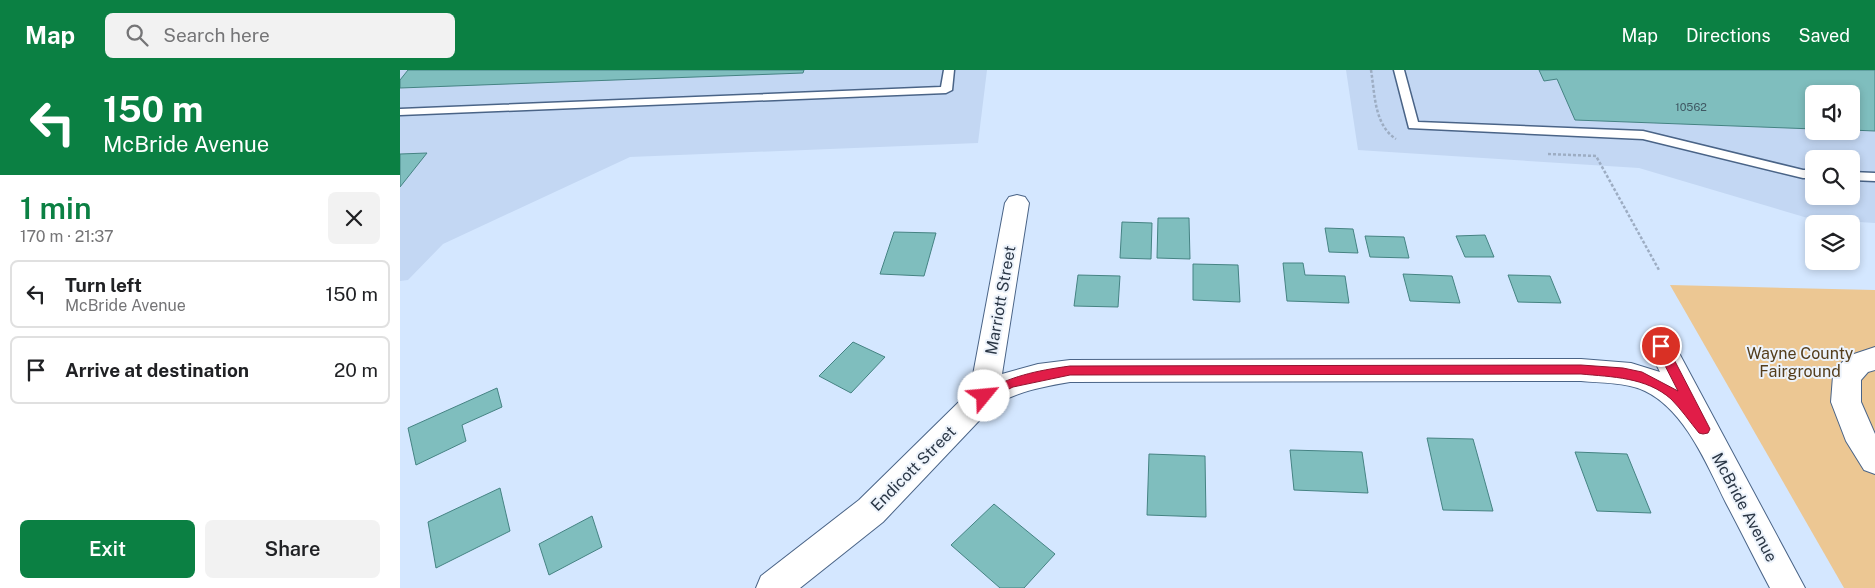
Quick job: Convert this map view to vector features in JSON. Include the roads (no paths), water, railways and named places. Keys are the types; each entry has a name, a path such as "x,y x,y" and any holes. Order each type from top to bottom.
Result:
{"street":[{"name":"Marriott Street","path":"984,396 1017,203"},
{"name":"McBride Avenue","path":"1661,346 1788,588"},
{"path":"1875,358 1858,364 1847,376 1846,402 1857,432 1875,460"},
{"name":"Endicott Street","path":"773,588 871,511 984,396 1010,383 1038,376 1070,371 1581,370 1623,373 1650,381 1675,395 1703,429"}],"lane":[{"path":"400,112 946,90 949,70"},
{"path":"1399,70 1414,126 1643,135 1805,174"},
{"path":"1860,176 1875,177"}],"park label":[{"name":"Wayne County Fairground","path":"1800,362"}]}
